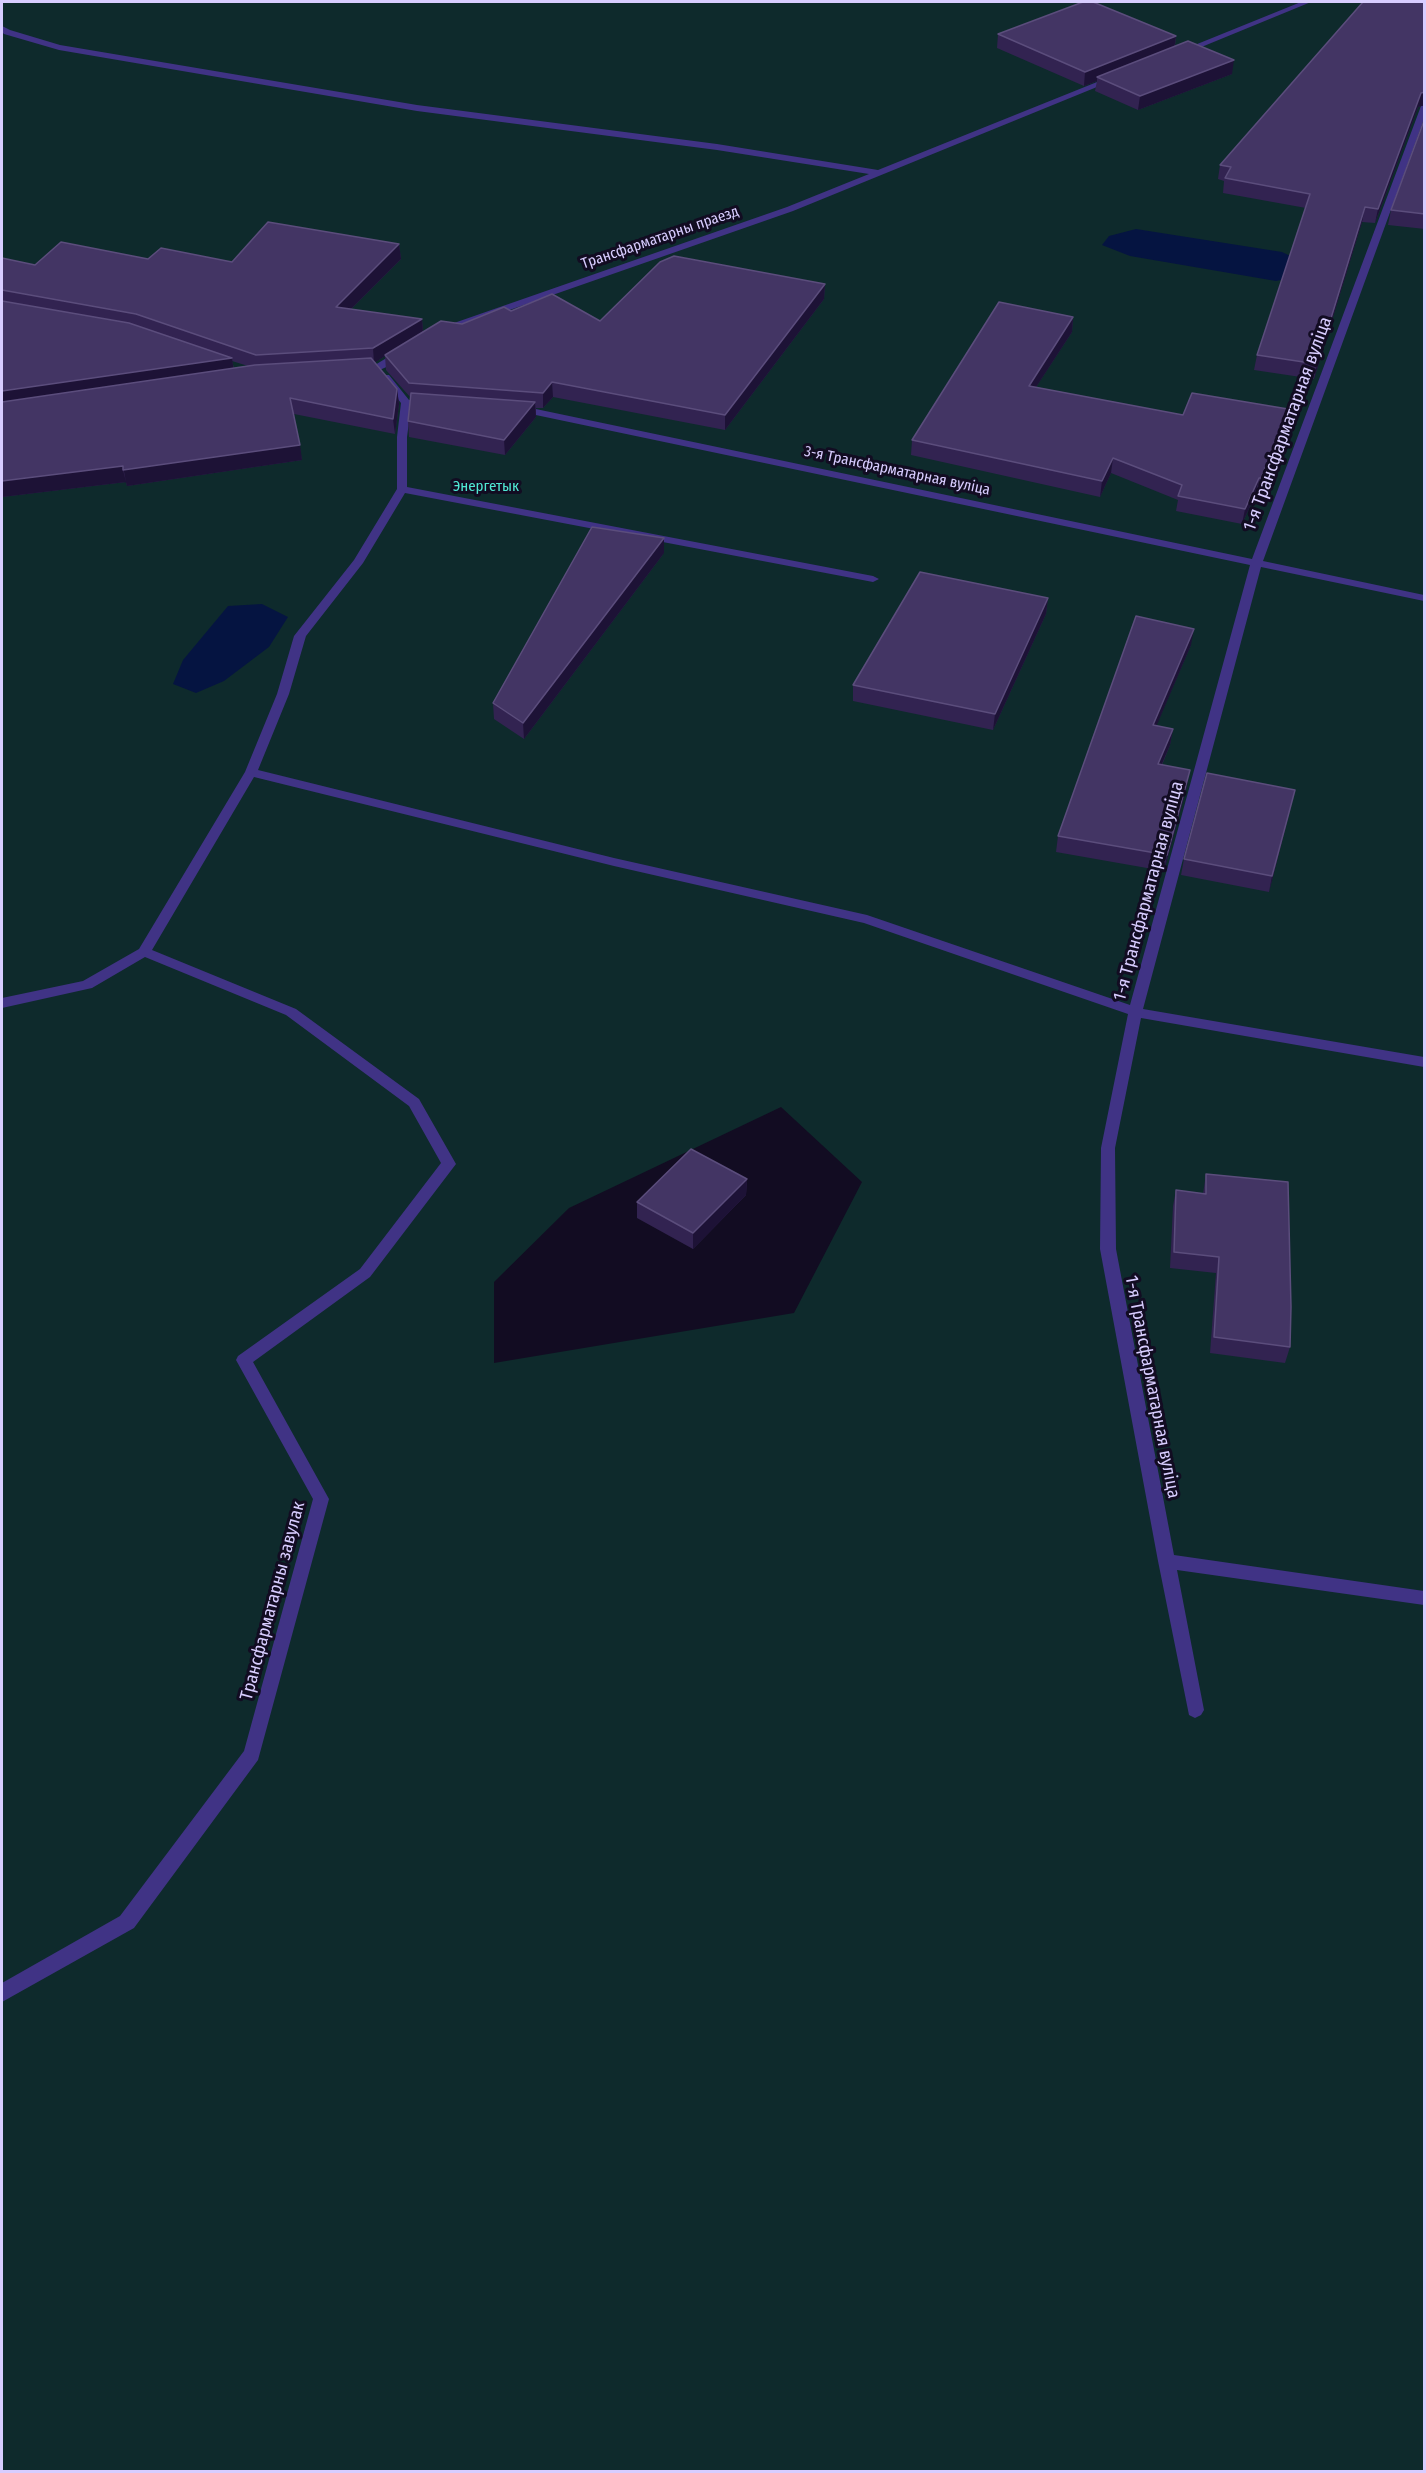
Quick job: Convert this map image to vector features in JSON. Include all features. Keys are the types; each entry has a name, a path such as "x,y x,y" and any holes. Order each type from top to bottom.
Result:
{"lane":[{"path":"1164,58 1307,2"},
{"path":"2,28 7,32 59,47 417,108 717,147 879,173"},
{"name":"Трансфарматарны праезд","path":"426,339 446,327 790,209 1121,76"},
{"name":"1-я Трансфарматарная вуліца","path":"1195,1710 1108,1250 1108,1148 1135,1012 1257,561 1425,108"},
{"path":"345,370 377,368 407,350"},
{"path":"2,1003 87,985 144,952 251,772 283,693 300,636 359,561 402,489 402,437 406,403 377,368"},
{"path":"406,403 440,405"},
{"name":"3-я Трансфарматарная вуліца","path":"508,410 531,411 1257,561 1425,598"},
{"path":"402,489 873,579"},
{"path":"251,772 614,862 867,919 1135,1012 1425,1062"},
{"name":"Трансфарматарны завулак","path":"2,1992 127,1922 252,1754 321,1499 244,1360 365,1273 449,1164 414,1103 291,1012 144,952"},
{"path":"1166,1561 1425,1598"}],"green space":[{"name":"Энергетык","path":"2,2 1424,2 1424,2471 2,2471","holes":["781,1107 862,1182 794,1313 494,1363 494,1282 569,1208"]}],"water":[{"path":"1136,229 1282,252 1303,262 1301,276 1276,281 1130,256 1102,245 1109,236"},
{"path":"262,604 288,617 269,647 224,681 196,693 173,684 183,660 228,606"}],"building":[{"path":"1083,2 1093,2 1176,36 1085,72 998,34"},
{"path":"1363,2 1425,2 1425,92 1421,93 1378,209 1365,207 1317,364 1257,355 1310,194 1225,178 1231,167 1220,165"},
{"path":"1188,41 1234,60 1140,96 1097,77"},
{"path":"1425,118 1425,214 1391,210"},
{"path":"268,222 399,244 336,307 422,319 373,348 256,355 136,314 2,290 2,258 35,265 61,242 148,259 161,248 232,262"},
{"path":"674,256 825,284 725,415 552,382 543,393 409,383 385,355 441,321 462,324 504,307 511,311 552,294 600,321 660,262"},
{"path":"2,301 129,323 232,358 2,391"},
{"path":"999,302 1073,317 1029,386 1183,415 1192,393 1288,409 1261,478 1245,509 1178,496 1182,485 1113,458 1102,481 912,440"},
{"path":"371,358 397,389 393,419 290,398 300,445 123,470 123,466 2,481 2,402 255,365"},
{"path":"411,393 535,402 504,440 408,421"},
{"path":"592,527 664,538 523,723 493,703"},
{"path":"920,572 1048,598 995,714 853,685"},
{"path":"1136,616 1194,629 1153,725 1173,729 1158,764 1190,770 1167,855 1058,836"},
{"path":"1207,773 1295,790 1272,876 1184,859"},
{"path":"691,1149 747,1179 693,1233 637,1202"},
{"path":"1206,1174 1288,1182 1290,1347 1214,1337 1219,1257 1174,1252 1176,1190 1206,1194"}]}
